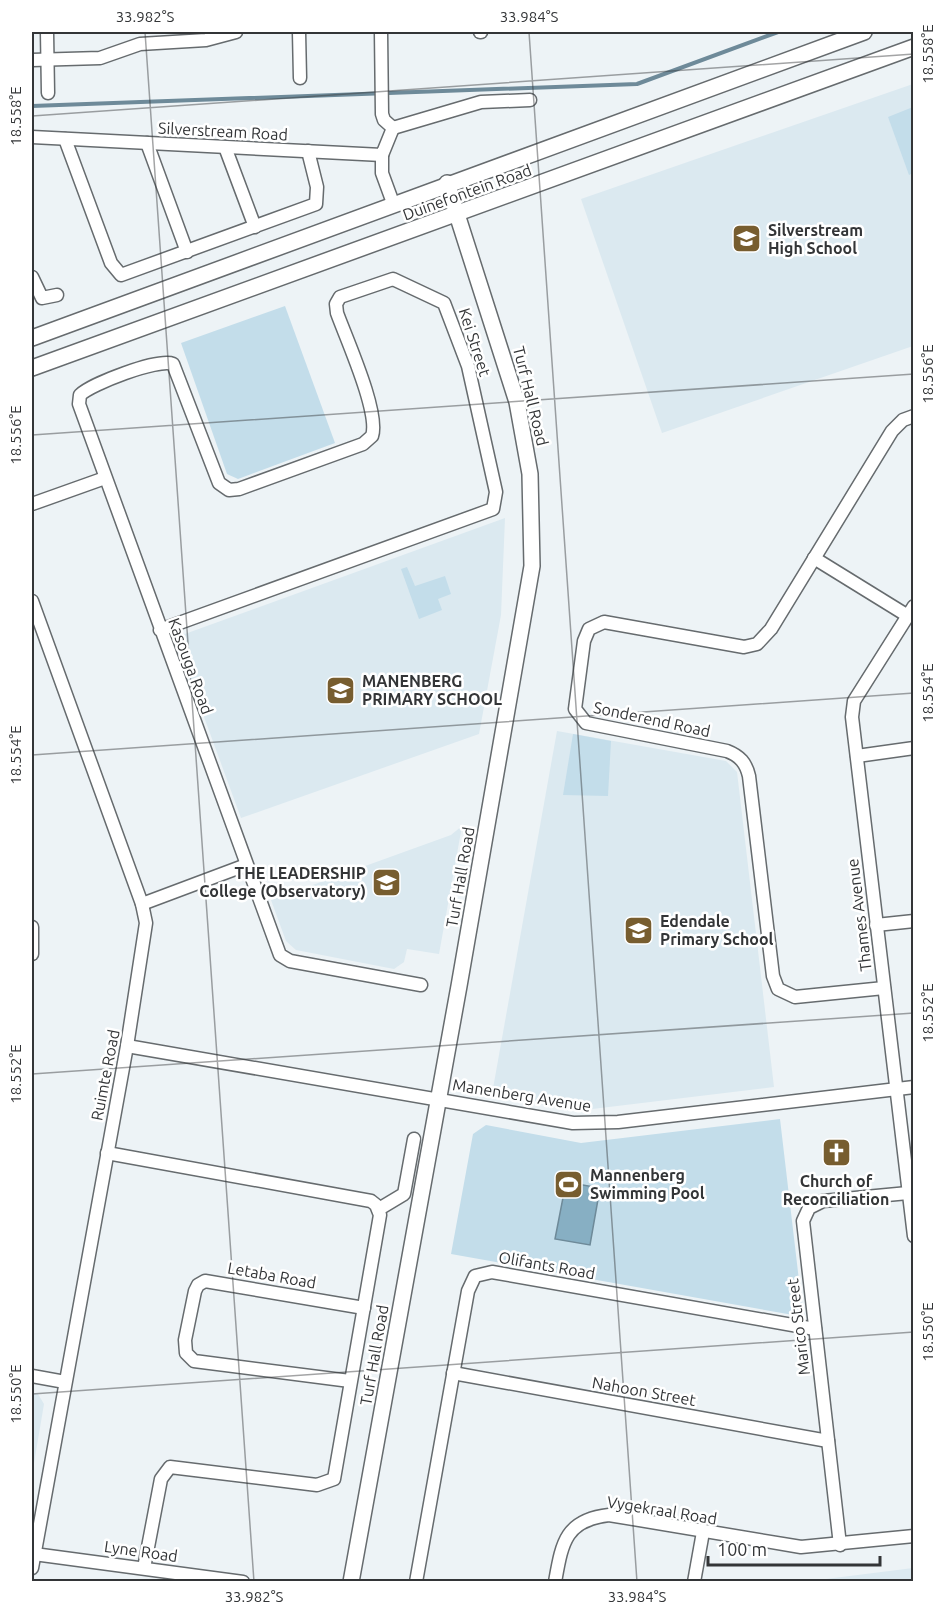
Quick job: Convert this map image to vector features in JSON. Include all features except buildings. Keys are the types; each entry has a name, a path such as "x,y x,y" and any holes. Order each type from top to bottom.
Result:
{"main road":[{"name":"Duinefontein Road","path":"32,338 447,183 864,32"},
{"name":"Duinefontein Road","path":"32,368 914,48"},
{"name":"Turf Hall Road","path":"351,1581 528,596 533,536 530,474 517,402 447,183"}],"street":[{"path":"47,32 48,93"},
{"path":"32,60 100,58 140,44 206,40 236,32"},
{"path":"299,32 300,78"},
{"path":"381,32 382,104 384,120 393,128"},
{"path":"393,128 481,102 530,100"},
{"path":"393,128 382,155 382,173 393,203"},
{"name":"Silverstream Road","path":"32,137 382,155"},
{"path":"65,139 117,273 126,275 316,204 318,188 308,151"},
{"path":"147,143 187,252"},
{"path":"225,147 255,227"},
{"path":"32,277 42,298 57,295"},
{"name":"Kei Street","path":"80,395 92,387 156,363 173,364 219,483 232,490 366,443 372,436 373,423 366,391 336,310 337,301 343,296 390,279 437,298 449,311 468,366 496,492 493,509 160,630"},
{"name":"Kasouga Road","path":"80,395 81,413 277,949 285,959 421,985"},
{"name":"Sonderend Road","path":"884,988 795,997 778,989 773,976 749,776 741,758 727,752 592,725 581,720 575,709 575,691 584,641 589,629 595,625 611,622 751,646 764,639 892,431 903,420 914,416"},
{"path":"32,504 105,478"},
{"path":"814,558 911,611"},
{"name":"Ruimte Road","path":"32,602 37,634 142,904 146,923 145,943 127,1046 32,1568"},
{"name":"Thames Avenue","path":"911,611 854,701 852,717 914,1236"},
{"path":"857,756 914,748"},
{"path":"142,904 246,865"},
{"path":"876,925 914,921"},
{"path":"32,927 32,954"},
{"name":"Manenberg Avenue","path":"127,1046 554,1120 597,1124 914,1087"},
{"path":"379,1209 404,1194 414,1139"},
{"path":"106,1153 371,1201 379,1209"},
{"name":"Marico Street","path":"840,1545 803,1221 812,1205 823,1201 908,1193"},
{"path":"144,1568 161,1479 170,1467 317,1485 334,1479 379,1209"},
{"name":"Olifants Road","path":"416,1581 468,1291 475,1276 492,1272 815,1329"},
{"name":"Letaba Road","path":"350,1381 194,1361 186,1353 185,1340 195,1291 198,1285 206,1281 364,1308"},
{"name":"Nahoon Street","path":"453,1373 828,1442"},
{"path":"32,1376 65,1382"},
{"name":"Vygekraal Road","path":"555,1581 560,1550 569,1533 580,1522 609,1515 801,1547 914,1536"},
{"path":"694,1581 703,1532"},
{"name":"Lyne Road","path":"34,1554 243,1581"}],"shaded area":[{"name":"Silverstream High School","path":"913,84 913,346 662,433 581,199"},
{"path":"913,107 913,173 909,175 888,117"},
{"path":"285,306 335,443 238,479 227,474 181,343"},
{"name":"MANENBERG PRIMARY SCHOOL","path":"505,518 501,615 479,734 241,818 178,646 182,635"},
{"path":"407,567 415,586 445,576 451,594 438,599 442,610 419,619 401,569"},
{"name":"Edendale Primary School","path":"557,731 726,761 737,772 774,1087 584,1110 492,1094"},
{"path":"573,734 611,741 608,796 563,795"},
{"name":"THE LEADERSHIP College (Observatory)","path":"462,826 439,954 407,949 404,962 394,969 296,950 286,941 271,900 451,835"},
{"path":"780,1119 802,1306 793,1315 451,1254 473,1134 486,1125 581,1143"},
{"path":"566,1182 600,1188 590,1245 555,1239"},
{"path":"32,1393 38,1394 44,1404 32,1475"},
{"path":"913,1568 913,1581 810,1581"}],"waterway":[{"path":"32,106 637,84 778,32"}],"place":[{"name":"Silverstream High School","path":"747,239"},
{"name":"MANENBERG PRIMARY SCHOOL","path":"341,690"},
{"name":"THE LEADERSHIP College (Observatory)","path":"387,882"},
{"name":"Edendale Primary School","path":"639,930"},
{"name":"Church of Reconciliation","path":"836,1153"},
{"name":"Mannenberg Swimming Pool","path":"569,1184"}]}
